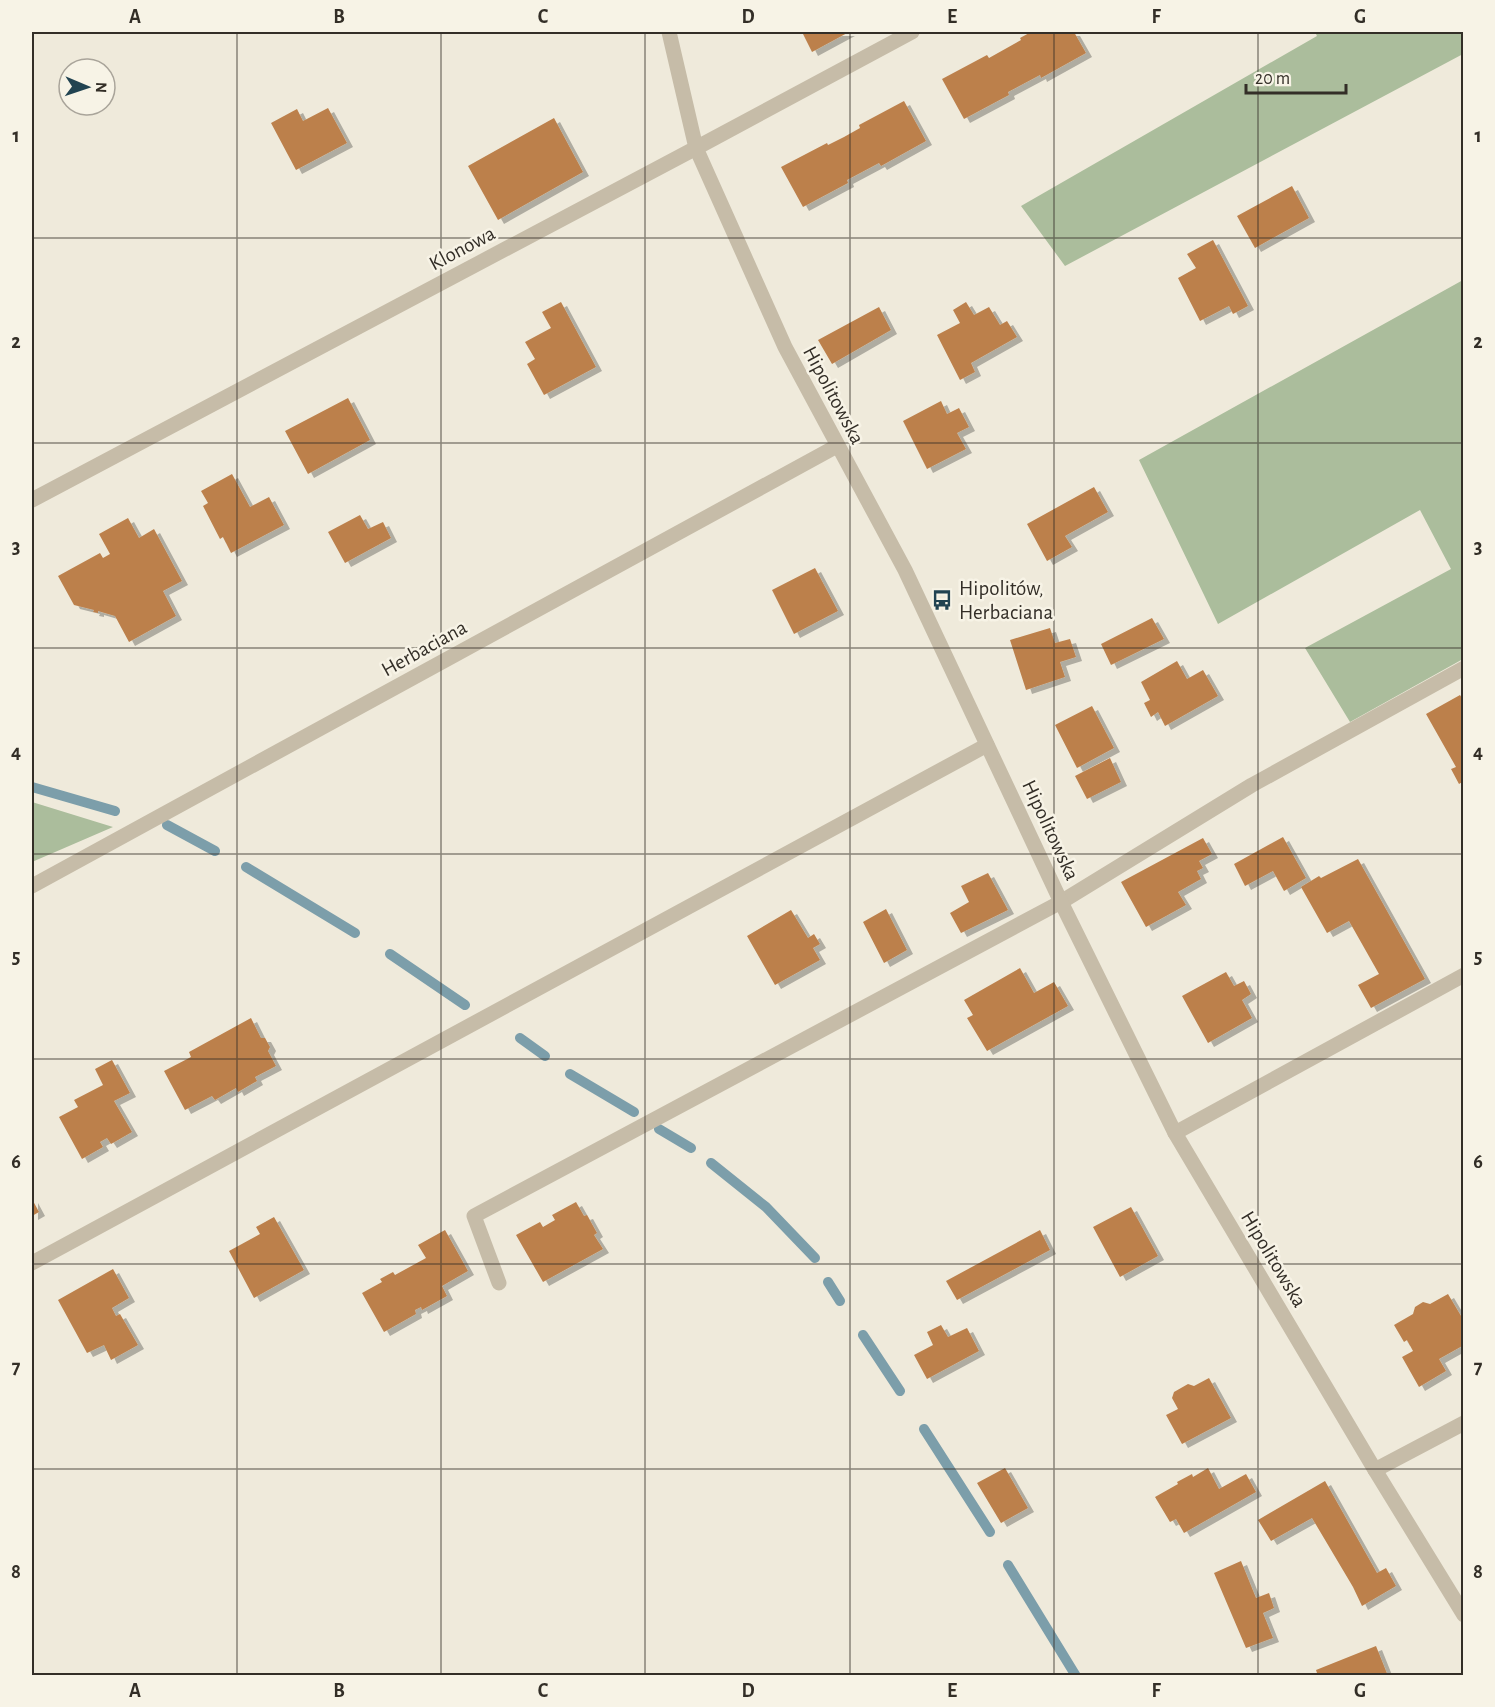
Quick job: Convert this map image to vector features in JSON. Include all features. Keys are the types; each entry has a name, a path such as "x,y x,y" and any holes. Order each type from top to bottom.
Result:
{"street":[{"name":"Hipolitowska","path":"669,32 696,148 785,347 905,570 1061,902 1175,1133 1464,1615"},
{"name":"Klonowa","path":"32,500 912,32"},
{"name":"Herbaciana","path":"32,886 837,446"},
{"path":"499,1283 474,1216 1061,902 1252,785 1464,668"},
{"path":"32,1263 987,745"},
{"path":"1175,1133 1464,975"},
{"path":"1375,1470 1464,1423"}],"green space":[{"path":"1315,32 1463,32 1463,54 1065,266 1021,206 1317,36"},
{"path":"1463,280 1463,659 1350,722 1305,648 1451,569 1420,510 1218,624 1139,460"},
{"path":"32,802 113,827 32,862"}],"building":[{"path":"802,32 849,32 812,52"},
{"path":"1031,32 1074,32 1086,53 1041,78 1040,75 1008,92 1009,95 964,119 942,79 987,55 989,58"},
{"path":"904,101 926,141 881,166 879,163 847,180 848,183 803,207 781,167 827,143 828,145 844,137 860,128 859,125"},
{"path":"328,108 347,143 296,170 271,123 297,109 303,121"},
{"path":"554,118 583,172 498,220 468,166"},
{"path":"1292,186 1309,218 1255,248 1237,216"},
{"path":"1213,240 1248,306 1233,314 1229,306 1200,321 1178,278 1196,268 1187,254"},
{"path":"561,302 596,367 544,395 527,364 535,359 525,342 551,328 542,312"},
{"path":"966,302 974,315 989,307 1000,325 1007,321 1017,337 971,363 975,372 960,380 937,335 960,323 953,310"},
{"path":"879,307 891,330 832,364 818,340"},
{"path":"348,398 370,440 308,474 285,431"},
{"path":"941,401 947,414 959,408 969,427 957,433 966,449 927,469 903,421"},
{"path":"232,474 250,507 269,497 284,525 231,553 223,537 220,539 203,506 208,503 201,491"},
{"path":"1094,487 1108,512 1065,536 1072,547 1047,561 1027,524"},
{"path":"360,515 368,529 383,522 391,538 345,563 328,532"},
{"path":"128,518 139,538 154,529 182,581 163,591 176,616 129,642 115,616 98,611 98,613 93,612 94,610 74,605 58,576 100,553 103,558 110,554 99,534"},
{"path":"815,568 838,611 794,634 772,590"},
{"path":"1152,618 1164,639 1111,665 1101,644"},
{"path":"1050,628 1055,643 1070,639 1076,657 1060,662 1065,677 1026,690 1010,640"},
{"path":"1177,661 1187,679 1203,670 1218,696 1165,726 1158,712 1151,717 1144,703 1150,700 1141,682"},
{"path":"1460,695 1464,701 1464,781 1459,784 1451,769 1456,767 1426,714"},
{"path":"1092,706 1114,748 1077,768 1055,725"},
{"path":"1110,758 1121,782 1087,799 1075,776"},
{"path":"1283,837 1306,878 1284,891 1273,871 1245,886 1234,864"},
{"path":"1203,838 1212,854 1199,861 1203,868 1197,871 1201,879 1178,892 1186,905 1146,927 1121,882"},
{"path":"1358,859 1425,979 1371,1008 1358,985 1379,974 1349,921 1327,933 1301,887 1319,876 1321,878"},
{"path":"988,873 1008,910 961,933 950,913 969,902 961,886"},
{"path":"886,909 907,950 884,963 863,922"},
{"path":"791,910 808,938 814,934 820,944 813,948 820,960 775,985 747,936"},
{"path":"1020,968 1034,993 1054,982 1068,1006 987,1051 967,1018 973,1015 964,1000"},
{"path":"1226,972 1234,986 1244,981 1251,994 1242,1000 1252,1018 1208,1043 1182,996"},
{"path":"251,1018 261,1038 265,1038 270,1047 268,1051 276,1066 255,1077 257,1081 238,1092 236,1088 215,1100 212,1096 185,1110 164,1071 191,1057 189,1052"},
{"path":"112,1060 130,1093 114,1101 132,1132 111,1144 107,1138 100,1142 103,1147 82,1159 59,1117 78,1107 74,1100 103,1085 95,1069"},
{"path":"32,1199 39,1212 32,1216"},
{"path":"576,1202 584,1216 587,1215 597,1233 594,1235 603,1249 543,1282 516,1235 540,1222 543,1227 555,1220 552,1215"},
{"path":"1131,1207 1158,1256 1120,1277 1093,1227"},
{"path":"274,1217 304,1270 254,1298 229,1251 260,1234 256,1227"},
{"path":"445,1230 468,1271 442,1286 447,1296 422,1310 421,1307 415,1310 416,1314 384,1332 362,1293 382,1282 380,1279 393,1272 395,1275 426,1258 418,1245"},
{"path":"1040,1230 1050,1250 957,1300 946,1281"},
{"path":"113,1269 129,1298 112,1308 116,1316 120,1314 138,1345 111,1360 104,1345 87,1353 58,1300"},
{"path":"1448,1294 1464,1321 1464,1345 1439,1359 1446,1371 1419,1387 1402,1357 1413,1351 1407,1340 1404,1342 1394,1325 1413,1314 1415,1307 1423,1302 1430,1304"},
{"path":"941,1325 948,1337 967,1328 979,1351 927,1379 914,1355 933,1345 927,1332"},
{"path":"1209,1378 1231,1418 1182,1444 1166,1415 1178,1409 1172,1398 1174,1392 1188,1384 1194,1386"},
{"path":"1005,1468 1028,1508 1001,1523 977,1483"},
{"path":"1208,1468 1219,1489 1246,1474 1256,1492 1184,1533 1176,1519 1170,1522 1155,1497 1178,1484 1177,1482 1192,1474 1193,1477"},
{"path":"1325,1481 1377,1573 1386,1568 1396,1586 1362,1606 1312,1518 1271,1541 1258,1520"},
{"path":"1241,1561 1256,1598 1269,1593 1274,1608 1263,1613 1273,1638 1246,1648 1214,1573"},
{"path":"1376,1646 1388,1676 1318,1676 1316,1670"}],"waterway":[{"path":"32,787 115,811"},
{"path":"167,825 215,851"},
{"path":"246,867 355,933"},
{"path":"390,954 465,1005"},
{"path":"520,1038 545,1056"},
{"path":"570,1074 634,1112"},
{"path":"659,1129 691,1148"},
{"path":"711,1163 766,1207 815,1258"},
{"path":"828,1282 840,1301"},
{"path":"863,1335 900,1391"},
{"path":"924,1429 990,1532"},
{"path":"1008,1565 1076,1676"}],"place":[{"name":"Hipolitów, Herbaciana","path":"942,600"}]}
